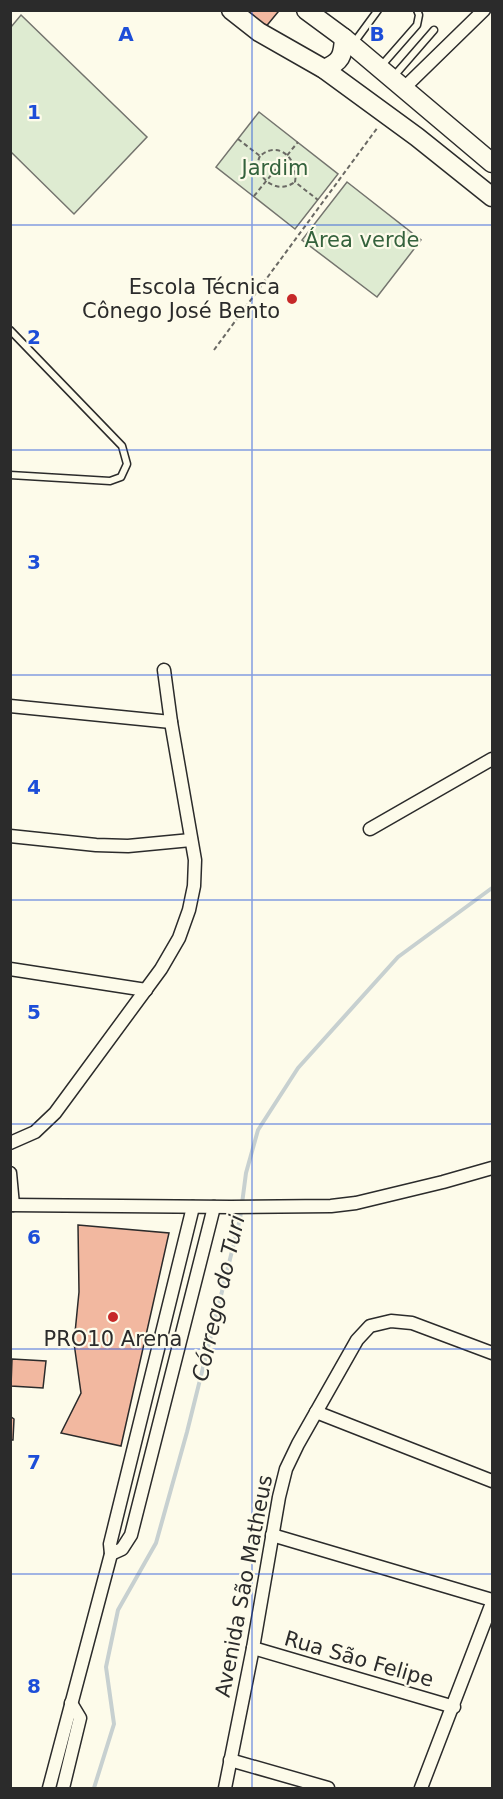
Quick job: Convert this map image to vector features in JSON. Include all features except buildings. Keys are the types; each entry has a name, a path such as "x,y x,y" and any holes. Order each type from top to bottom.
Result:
{"main road":[{"path":"231,10 259,32 324,69 492,197"},
{"path":"306,10 348,41 492,163"},
{"path":"324,69 339,60 348,41"}],"street":[{"path":"391,79 484,10"},
{"path":"10,1143 35,1132 55,1113 161,969 179,938 189,909 194,886 195,861 164,670"},
{"path":"10,706 171,722"},
{"path":"370,829 492,759"},
{"path":"10,836 128,846 191,840"},
{"path":"10,969 146,990"},
{"path":"10,1173 12,1205 306,1207 356,1203 492,1168"},
{"path":"49,1788 111,1554 110,1544 193,1207"},
{"path":"111,1554 122,1549 131,1535 214,1207"},
{"name":"Avenida São Matheus","path":"225,1788 286,1469 357,1340 370,1326 391,1321 412,1323 492,1353"},
{"path":"316,1412 492,1481"},
{"path":"272,1535 492,1602 454,1707 421,1788"},
{"name":"Rua São Felipe","path":"253,1648 454,1707"},
{"path":"63,1788 80,1718 71,1703"},
{"path":"230,1760 328,1788"}],"lane":[{"path":"348,41 378,10"},
{"path":"391,79 417,26 419,15 417,10"},
{"path":"391,79 434,30"},
{"path":"10,330 122,446 127,464 121,477 110,481 10,475"}],"path":[{"path":"214,350 387,116"},
{"path":"238,139 260,156"},
{"path":"254,196 298,142"},
{"path":"271,150 277,150 286,155 296,167 295,182 282,187 266,181 258,165 260,156 271,150"},
{"path":"295,182 318,200"}],"green space":[{"path":"21,15 147,137 74,214 11,152 11,27"},
{"name":"Jardim","path":"259,112 338,174 295,229 216,167"},
{"name":"Área verde","path":"347,182 421,240 377,297 302,240"}],"waterway":[{"name":"Córrego do Turi","path":"94,1788 114,1724 106,1667 118,1610 156,1543 187,1432 240,1219 246,1173 258,1130 298,1068 398,957 492,888"}],"place":[{"name":"Escola Técnica Cônego José Bento","path":"292,299"},
{"name":"PRO10 Arena","path":"113,1317"}]}
